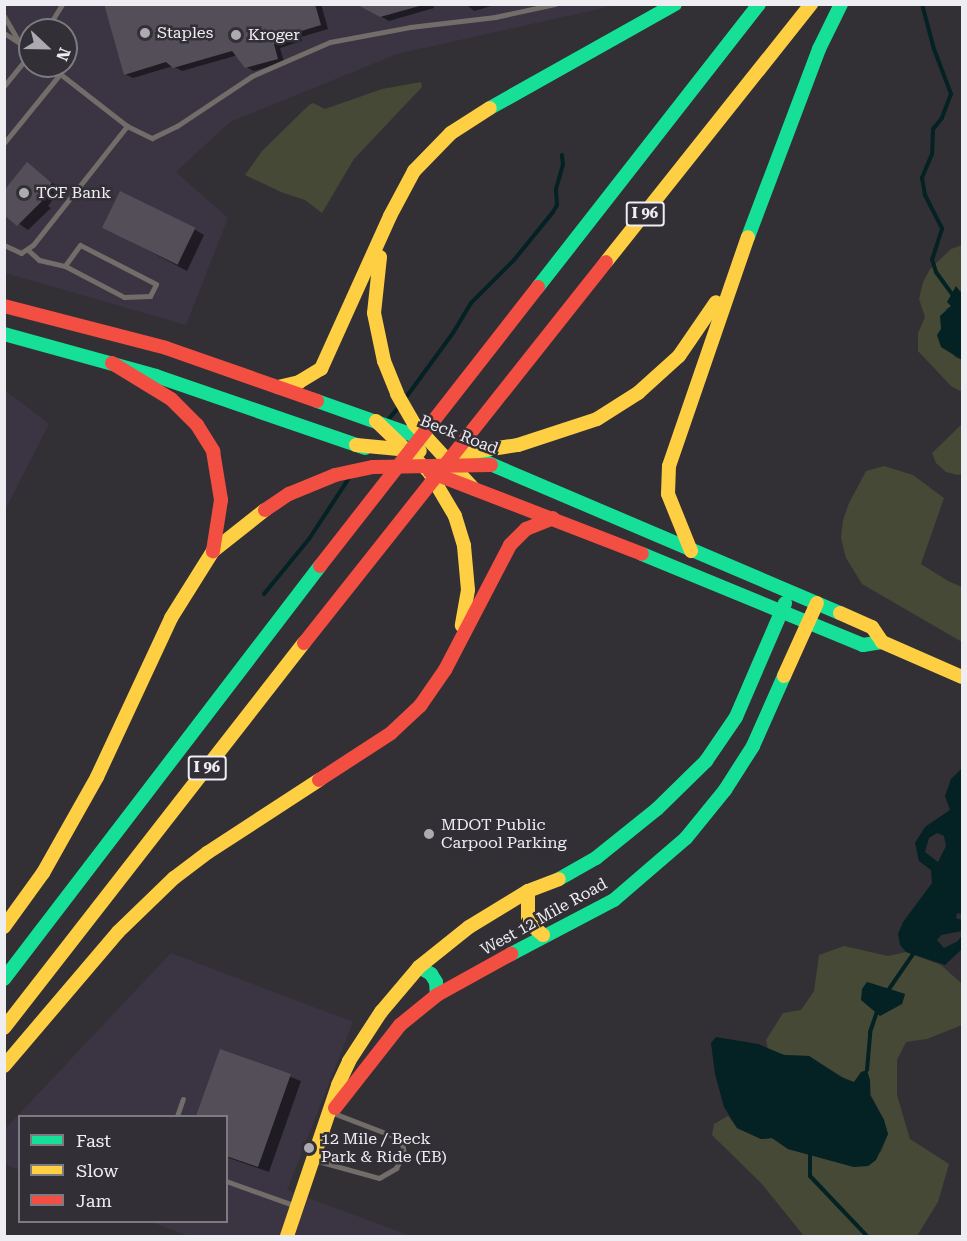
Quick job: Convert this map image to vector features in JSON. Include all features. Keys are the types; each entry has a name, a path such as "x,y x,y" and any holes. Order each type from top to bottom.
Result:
{"main road":[{"path":"278,387 313,375 328,357 390,216 414,171 451,133 501,100 675,4"},
{"name":"I 96","path":"4,979 374,496 759,4"},
{"name":"I 96","path":"4,1028 316,628 811,4"},
{"path":"691,551 668,494 669,466 745,244 819,49 841,4"},
{"path":"390,216 377,269 374,313 384,361 405,412 437,452 473,488"},
{"path":"356,445 464,454 555,435 597,420 638,393 679,356 706,320 745,244"},
{"name":"Beck Road","path":"4,306 166,348 464,454 872,627 882,642"},
{"name":"Beck Road","path":"4,334 156,376 420,467 552,518 808,624 863,645 882,642 963,677"},
{"path":"112,363 171,399 197,425 213,451 221,500 213,551"},
{"path":"376,421 406,450 455,516 464,546 468,590 461,629 445,670"},
{"path":"4,927 43,873 97,777 171,618 213,551 249,519 289,494 335,475 373,467 491,465"},
{"path":"4,1066 118,932 174,878 207,853 391,733 420,706 445,670 510,545 526,529 552,518"},
{"name":"West 12 Mile Road","path":"287,1236 331,1112 338,1085 350,1061 381,1012 420,967 469,927 528,891 565,877 596,858 657,809 705,761 736,717 790,591"},
{"name":"West 12 Mile Road","path":"331,1112 400,1025 437,995 543,936 614,900 686,838 725,790 753,746 818,603"},
{"path":"528,891 528,922 543,936"},
{"path":"420,967 431,974 436,982 437,995"}],"lane":[{"path":"53,18 62,4"},
{"path":"65,78 127,126 152,138 177,126 252,76 330,42 410,27 505,15 555,4"},
{"path":"4,16 18,39"},
{"path":"4,33 18,40"},
{"path":"4,86 18,68"},
{"path":"4,143 57,78"},
{"path":"4,245 15,252 28,250 127,126"},
{"path":"28,250 39,260 65,266 124,297 150,296 156,284 80,245 65,266"},
{"path":"177,1115 183,1099"},
{"path":"314,1160 379,1178 396,1168 404,1153 401,1139 331,1112"},
{"path":"228,1181 297,1206"}],"shaded area":[{"path":"4,5 617,5 397,54 230,122 176,172 228,218 186,325 5,273"},
{"path":"5,390 49,424 5,510"},
{"path":"171,953 353,1022 287,1190 411,1236 189,1236 154,1223 228,1223 228,1115 18,1115"},
{"path":"18,1115 18,1170 5,1164 4,1130"}],"green space":[{"path":"421,82 422,87 354,159 322,213 305,200 281,192 245,175 262,151 309,105 313,103 325,109 382,89"},
{"path":"962,245 962,294 960,290 951,306 946,309 940,333 955,357 962,360 962,392 951,386 918,351 918,333 925,317 919,299 923,282 930,269 951,249"},
{"path":"962,424 962,474 958,475 946,472 936,463 932,453"},
{"path":"884,466 913,475 944,498 921,564 962,587 962,642 862,584 846,558 841,538 843,520 849,503 866,471"},
{"path":"844,946 888,956 906,952 941,965 962,984 962,1025 927,1039 906,1042 897,1060 897,1095 910,1139 949,1164 938,1202 917,1236 804,1236 761,1183 712,1135 714,1124 728,1116 737,1128 761,1139 772,1138 788,1149 854,1167 881,1152 888,1134 884,1120 871,1095 870,1080 861,1072 855,1082 849,1081 809,1056 784,1055 768,1049 766,1040 783,1013 801,1010 814,991 819,955","holes":["867,982 905,994 902,1004 871,1008 868,1005"]}],"water":[{"path":"956,286 962,294 962,360 941,347 937,335 941,329 940,316 951,306 947,302"},
{"path":"962,768 962,914 957,913 956,918 962,920 962,931 941,935 937,940 944,948 958,941 962,935 962,949 945,965 906,952 900,945 898,934 903,922 932,883 931,870 919,861 915,843 925,827 950,810 945,796 951,779","holes":["937,833 944,836 946,846 938,862 925,852 929,838"]},
{"path":"867,982 905,994 902,1004 880,1016 861,1000 862,989"},
{"path":"716,1037 758,1044 784,1055 809,1056 841,1077 854,1082 861,1072 867,1070 870,1095 884,1120 888,1134 876,1160 868,1166 854,1167 788,1149 772,1138 761,1139 737,1128 724,1107 715,1074 711,1043"}],"building":[{"name":"Kroger","path":"104,4 315,4 321,25 295,33 296,37 274,44 278,59 245,68 232,51 173,68 166,62 124,75"},
{"path":"356,4 423,4 423,5 380,17"},
{"name":"TCF Bank","path":"27,162 52,183 39,199 42,201 17,226 4,215 4,186 6,188"},
{"path":"120,191 195,228 178,265 102,228"},
{"path":"220,1049 291,1074 258,1167 228,1157 228,1115 196,1115"}],"waterway":[{"path":"922,4 934,49 951,94 942,118 933,129 932,154 922,178 925,195 942,229 932,259 936,272 952,294"},
{"path":"407,396 453,333 471,303 514,260 553,212 557,205 556,189 563,165 562,155"},
{"path":"386,422 399,407"},
{"path":"264,594 309,539 349,478"},
{"path":"887,992 913,954"},
{"path":"867,1070 870,1032 878,1009"},
{"path":"810,1155 810,1176 867,1236"}],"traffic: fast":[{"path":"490,108 675,4"},
{"path":"538,287 759,4"},
{"path":"748,237 819,49 841,4"},
{"path":"4,334 156,376 365,448"},
{"path":"317,401 427,440"},
{"path":"481,460 840,613"},
{"path":"642,554 863,645 882,642"},
{"path":"4,979 320,566"},
{"path":"559,879 596,858 657,809 706,761 736,717 785,603"},
{"path":"511,954 614,900 686,838 725,790 753,746 784,676"},
{"path":"419,967 431,974 436,982 437,995"}],"traffic: slow":[{"path":"606,262 811,4"},
{"path":"278,387 299,382 321,369 390,216 414,171 451,133 490,108"},
{"path":"691,551 668,494 669,466 748,237"},
{"path":"380,257 374,313 384,361 397,394 414,424 473,488"},
{"path":"459,454 518,445 597,419 638,393 679,356 716,302"},
{"path":"376,421 429,472 455,516 464,546 468,590 462,625"},
{"path":"356,445 420,451"},
{"path":"4,927 43,873 97,777 171,618 213,551 265,510"},
{"path":"784,676 817,603"},
{"path":"840,613 872,627 882,642 962,677"},
{"path":"4,1028 304,643"},
{"path":"4,1066 118,932 174,878 207,853 319,780"},
{"path":"287,1236 338,1085 349,1061 381,1012 419,967 469,927 528,891 559,879"},
{"path":"528,891 528,922 543,935"}],"traffic: jam":[{"path":"304,643 606,262"},
{"path":"320,566 538,287"},
{"path":"4,306 166,348 317,401"},
{"path":"112,363 171,399 197,425 213,451 221,500 213,551"},
{"path":"265,510 289,494 335,475 373,467 491,465"},
{"path":"430,472 642,554"},
{"path":"319,780 391,733 420,706 445,670 510,545 526,529 553,518"},
{"path":"335,1108 400,1025 437,995 511,954"}],"place":[{"name":"Staples","path":"145,33"},
{"name":"Kroger","path":"236,35"},
{"name":"TCF Bank","path":"24,193"},
{"name":"MDOT Public Carpool Parking","path":"429,834"},
{"name":"12 Mile / Beck Park & Ride (EB)","path":"309,1148"}]}
